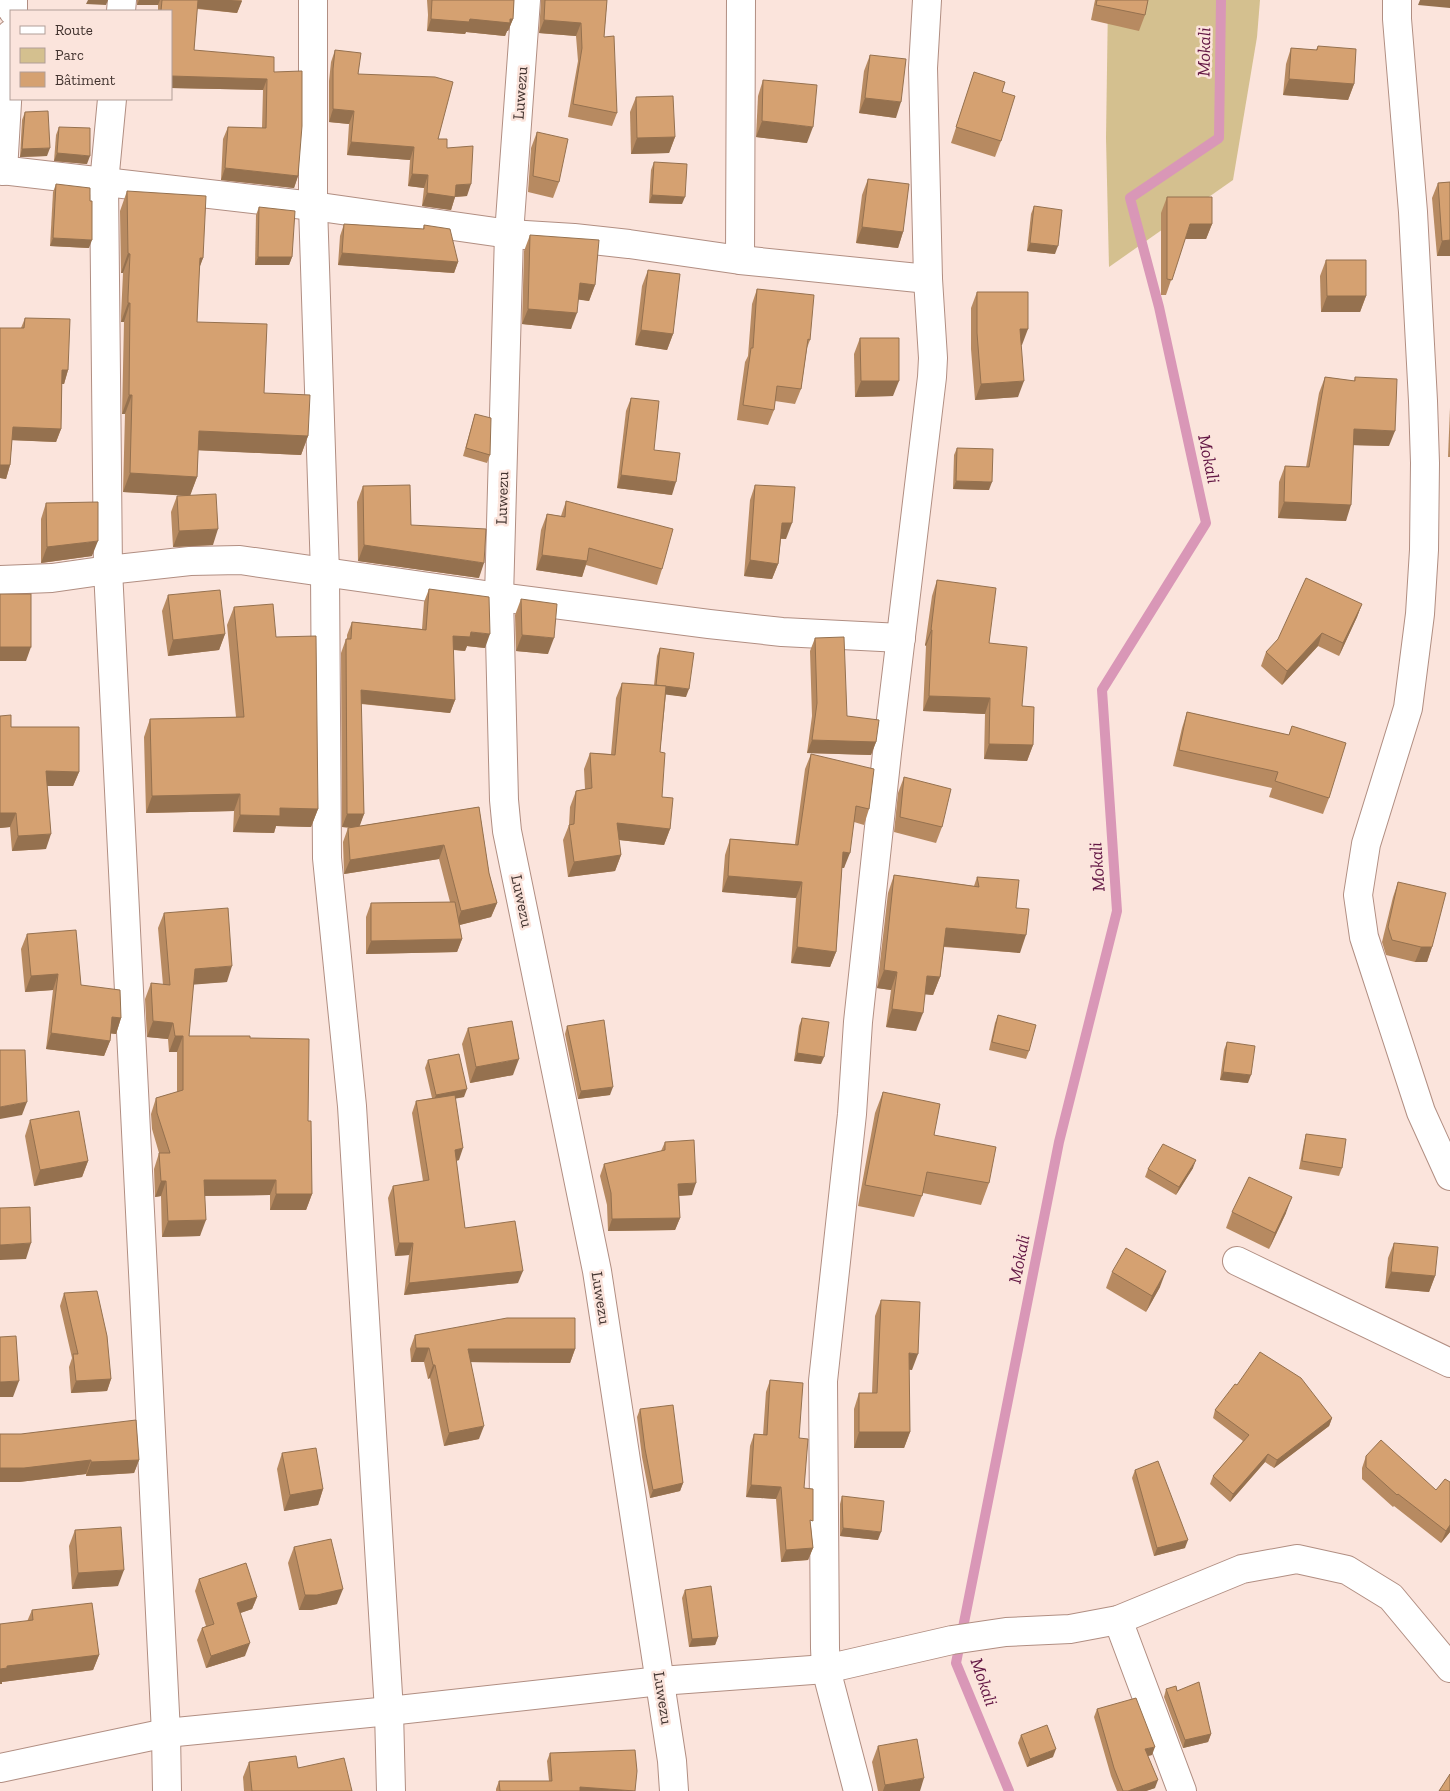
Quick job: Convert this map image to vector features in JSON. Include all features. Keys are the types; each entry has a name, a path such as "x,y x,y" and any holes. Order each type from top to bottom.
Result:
{"street":[{"path":"313,0 313,206 325,573 327,858 352,1106 389,1711 391,1791"},
{"name":"Luwezu","path":"526,0 509,234 499,597 504,800 507,830 597,1270 672,1761 674,1791"},
{"path":"740,260 741,0"},
{"path":"858,1791 826,1669 824,1638 823,1381 852,1114 860,1003 928,398 932,377 933,358 928,279 923,68 927,0"},
{"path":"1397,0 1413,212 1423,401 1425,463 1424,550 1420,614 1408,708 1366,844 1358,895 1364,937 1421,1112 1450,1176"},
{"path":"10,48 1,170 313,206 509,234 574,238 740,260 928,279"},
{"path":"112,100 104,183 108,570 166,1733 167,1791"},
{"path":"0,580 52,578 190,561 240,560 499,597 782,632 901,638"},
{"path":"1237,1262 1450,1363"},
{"path":"0,1768 166,1733 660,1681 826,1669 952,1640 1006,1632 1070,1629 1118,1620 1242,1569 1297,1559 1347,1570 1391,1597 1450,1668"},
{"path":"1118,1620 1182,1791"}],"green space":[{"path":"1108,0 1260,0 1257,37 1233,180 1109,267 1106,138"}],"building":[{"path":"162,0 198,0 194,50 274,57 274,72 302,71 302,126 298,176 225,168 228,127 266,128 267,79 172,76 172,10 161,10"},
{"path":"432,0 514,0 513,19 510,19 510,23 470,19 469,22 431,19"},
{"path":"545,0 607,0 604,37 614,36 617,113 573,104 582,48 581,23 544,20"},
{"path":"1097,0 1148,0 1145,15 1096,5"},
{"path":"1318,46 1356,49 1354,84 1289,79 1291,48 1317,50"},
{"path":"335,50 361,53 358,74 435,77 453,82 438,139 447,139 447,148 473,146 471,184 456,185 455,197 427,193 428,175 412,174 414,147 351,142 354,111 333,109"},
{"path":"870,55 906,59 901,102 865,98"},
{"path":"974,72 1005,82 1002,92 1015,96 1001,141 956,127"},
{"path":"763,80 817,85 813,127 762,121"},
{"path":"673,96 675,137 637,138 636,97"},
{"path":"48,111 50,148 22,149 25,112"},
{"path":"59,127 90,128 90,156 57,153"},
{"path":"537,132 568,139 559,182 533,176"},
{"path":"654,162 687,164 685,197 652,195"},
{"path":"868,179 909,184 903,232 862,227"},
{"path":"1450,182 1450,240 1442,241 1438,183"},
{"path":"56,184 90,188 92,240 53,238"},
{"path":"127,191 206,196 203,258 200,258 197,322 267,324 264,393 310,395 308,436 199,431 197,477 130,473 132,395 129,395 130,303 128,303 128,297 130,254 128,253"},
{"path":"1167,197 1212,197 1212,224 1190,224 1172,280 1167,279"},
{"path":"1034,206 1062,210 1058,246 1030,243"},
{"path":"259,207 295,211 292,257 258,257"},
{"path":"344,224 424,229 424,225 450,229 458,262 342,253"},
{"path":"530,235 599,240 595,285 580,283 577,313 528,309"},
{"path":"1326,260 1366,260 1366,296 1327,296"},
{"path":"648,270 680,274 673,334 641,330"},
{"path":"757,289 814,295 810,340 808,339 801,389 777,386 774,410 743,405 751,348 753,348"},
{"path":"977,292 1028,292 1028,329 1020,329 1024,381 981,384 977,333"},
{"path":"25,318 70,319 68,370 62,370 61,429 13,427 10,465 0,465 0,328 24,328"},
{"path":"860,338 899,338 899,381 861,381"},
{"path":"1325,377 1355,381 1355,377 1397,379 1395,431 1354,429 1351,505 1284,502 1285,466 1309,467"},
{"path":"631,398 659,401 654,450 680,453 676,482 621,475"},
{"path":"475,414 491,418 490,455 466,448"},
{"path":"957,448 993,449 992,482 956,481"},
{"path":"410,485 411,525 486,529 484,563 364,545 363,486"},
{"path":"755,485 795,487 792,523 782,523 778,564 750,560"},
{"path":"216,494 218,529 179,531 177,496"},
{"path":"566,501 673,529 662,569 589,548 587,561 542,555 547,514 565,517"},
{"path":"98,502 98,541 47,547 46,503"},
{"path":"1306,578 1362,604 1343,643 1322,633 1287,671 1266,652 1278,639"},
{"path":"937,580 996,588 989,643 1027,647 1022,706 1034,707 1033,745 989,744 990,698 929,696 931,630"},
{"path":"429,589 489,597 490,634 471,632 470,637 453,636 455,700 361,690 364,814 347,814 346,639 351,639 352,622 426,630"},
{"path":"220,590 225,634 173,640 168,595"},
{"path":"0,594 31,594 31,647 0,647"},
{"path":"521,599 557,604 554,638 522,635"},
{"path":"273,604 276,637 316,636 318,809 280,808 280,816 240,815 240,794 152,796 150,719 244,717 234,607"},
{"path":"844,637 847,716 879,720 876,742 812,740 817,703 815,638"},
{"path":"660,648 694,653 689,689 656,685"},
{"path":"622,683 666,686 660,752 665,753 662,797 673,798 670,829 617,823 621,855 574,862 569,825 574,824 576,791 592,788 590,753 615,755"},
{"path":"1187,712 1289,735 1292,726 1346,743 1329,798 1275,781 1278,772 1179,750"},
{"path":"11,715 11,727 79,727 79,772 46,771 51,834 18,836 16,813 0,813 0,716"},
{"path":"811,754 874,769 869,809 856,806 850,853 843,852 836,952 797,947 802,882 728,876 730,839 798,845"},
{"path":"904,777 951,789 942,827 900,817"},
{"path":"479,807 489,873 497,903 461,911 444,845 350,860 348,828"},
{"path":"894,875 979,887 977,877 1019,880 1016,908 1029,909 1026,935 946,928 940,977 927,976 923,1013 892,1009 897,972 884,970"},
{"path":"1398,882 1446,893 1432,947 1421,947 1392,940 1388,927"},
{"path":"455,902 462,939 371,941 371,903"},
{"path":"228,908 232,966 195,969 189,1036 250,1036 250,1038 309,1039 308,1121 311,1121 312,1194 276,1194 276,1180 204,1180 206,1220 168,1221 166,1181 161,1181 159,1153 170,1153 157,1113 156,1098 183,1090 183,1036 175,1036 173,1023 153,1021 151,983 170,985 164,913"},
{"path":"76,930 81,985 120,990 121,1018 112,1017 110,1041 51,1033 58,974 31,976 27,934"},
{"path":"998,1015 1036,1025 1029,1051 992,1042"},
{"path":"802,1018 829,1022 824,1057 797,1053"},
{"path":"604,1020 613,1087 581,1091 567,1026"},
{"path":"512,1021 519,1059 476,1067 468,1028"},
{"path":"1227,1042 1255,1046 1251,1075 1223,1072"},
{"path":"0,1050 25,1050 27,1102 0,1107"},
{"path":"459,1054 467,1089 436,1095 428,1060"},
{"path":"883,1092 940,1104 934,1135 996,1147 989,1183 927,1172 922,1196 865,1185"},
{"path":"455,1095 463,1148 455,1150 465,1228 515,1221 523,1271 409,1283 413,1243 399,1243 393,1186 429,1180 416,1101"},
{"path":"79,1111 88,1161 40,1170 30,1120"},
{"path":"1306,1134 1346,1139 1342,1168 1302,1161"},
{"path":"694,1140 696,1183 678,1184 680,1218 612,1219 611,1193 604,1164 665,1150 665,1142"},
{"path":"1163,1144 1196,1160 1179,1187 1148,1169"},
{"path":"1249,1177 1292,1197 1275,1233 1232,1212"},
{"path":"30,1207 31,1243 0,1245 0,1208"},
{"path":"1394,1243 1438,1247 1435,1276 1391,1272"},
{"path":"1126,1248 1166,1271 1152,1296 1112,1272"},
{"path":"97,1291 107,1336 111,1379 76,1381 73,1354 78,1354 64,1293"},
{"path":"881,1300 920,1302 918,1354 909,1353 910,1432 859,1432 859,1393 877,1393"},
{"path":"507,1318 575,1318 575,1349 468,1349 484,1426 449,1433 435,1365 433,1365 429,1348 416,1348 415,1335"},
{"path":"16,1336 19,1381 0,1382 0,1337"},
{"path":"1260,1352 1301,1378 1332,1418 1277,1460 1268,1454 1233,1494 1213,1476 1249,1435 1215,1410 1235,1384 1237,1385"},
{"path":"770,1380 803,1383 799,1438 808,1439 804,1488 813,1489 813,1521 810,1520 813,1548 786,1550 781,1487 751,1485 754,1434 767,1435"},
{"path":"673,1405 683,1483 653,1490 640,1409"},
{"path":"136,1420 139,1460 91,1462 91,1460 24,1468 0,1468 0,1434 21,1434"},
{"path":"1381,1440 1436,1490 1445,1479 1450,1482 1450,1525 1446,1531 1397,1495 1366,1467 1366,1456"},
{"path":"316,1448 323,1489 290,1495 282,1453"},
{"path":"1158,1461 1188,1540 1157,1548 1135,1470"},
{"path":"842,1496 884,1501 881,1532 843,1528"},
{"path":"121,1527 124,1570 78,1573 75,1530"},
{"path":"331,1539 343,1589 317,1595 305,1595 294,1547"},
{"path":"246,1563 257,1597 237,1603 250,1643 211,1656 202,1628 214,1624 199,1579"},
{"path":"711,1586 718,1637 692,1639 685,1590"},
{"path":"92,1603 99,1655 7,1666 7,1668 0,1669 0,1624 33,1620 32,1610"},
{"path":"1199,1682 1211,1734 1185,1740 1166,1689 1176,1686 1177,1691"},
{"path":"1136,1698 1155,1747 1145,1749 1158,1780 1123,1791 1114,1768 1097,1709"},
{"path":"1047,1725 1056,1749 1030,1759 1021,1735"},
{"path":"917,1739 924,1778 885,1785 878,1746"},
{"path":"635,1750 637,1771 635,1791 580,1787 580,1791 500,1791 499,1781 552,1781 550,1753"},
{"path":"296,1756 298,1768 344,1758 352,1791 252,1791 249,1762"},
{"path":"1450,1774 1450,1791 1439,1791"}],"waterway":[{"name":"Mokali","path":"1009,1791 956,1663 1059,1142 1117,911 1102,690 1206,523 1159,307 1130,198 1219,138 1221,0"}]}
